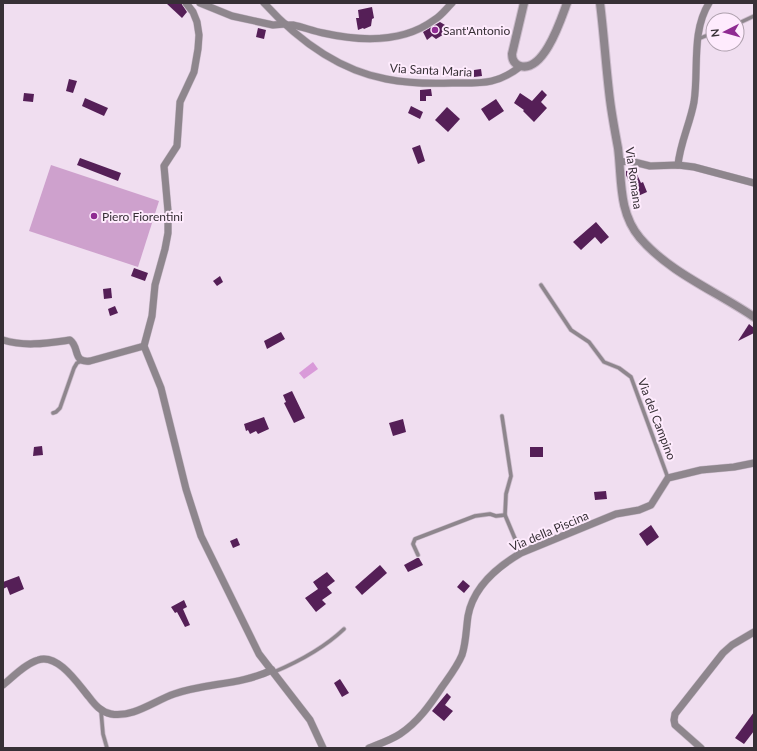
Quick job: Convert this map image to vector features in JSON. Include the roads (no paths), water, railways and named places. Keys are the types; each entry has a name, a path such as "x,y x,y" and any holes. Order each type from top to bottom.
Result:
{"street":[{"path":"186,3 198,22 198,49 194,72 180,99 177,146 164,166 168,211 168,233 155,285 152,316 144,346 162,393 182,475 200,532 262,659 312,722 323,748"},
{"path":"200,3 232,16 273,25 293,25 332,35 367,38 390,37 412,32 428,24 452,3"},
{"name":"Via Santa Maria","path":"264,3 286,25 308,42 337,61 356,70 386,79 436,83 486,82 503,78 521,66"},
{"path":"524,3 512,54 514,62 521,66 532,65 542,56 554,35 567,3"},
{"name":"Via Romana","path":"600,3 610,101 620,162 625,210 629,222 641,239 654,252 682,273 754,317"},
{"path":"678,165 680,150 694,102 700,22 709,3"},
{"path":"620,162 630,161 650,166 678,165 694,167 754,183"},
{"path":"3,340 17,344 70,340 74,344 79,358 82,361 90,362 144,346"},
{"path":"668,478 701,470 734,467 754,463"},
{"name":"Via della Piscina","path":"369,748 398,735 411,726 423,714 461,657 466,642 470,604 486,580 507,561 521,553 616,514 639,510 650,505 668,478"},
{"path":"701,748 675,725 675,714 722,653 732,645 754,632"},
{"path":"3,685 34,662 40,659 49,660 56,662 64,669 100,709 113,714 129,713 180,692 242,680 273,671"}],"lane":[{"path":"698,39 705,36"},
{"name":"Via del Campino","path":"542,285 571,330 589,342 604,362 619,368 631,377 668,478"},
{"path":"54,412 60,408 74,368 77,363 82,361"},
{"path":"502,416 511,476 506,494 506,515 521,553"},
{"path":"418,555 413,544 416,539 475,516 490,514 496,516 506,515"},
{"path":"273,671 300,661 332,640 344,629"},
{"path":"100,709 102,728 107,748"}],"place":[{"name":"Sant'Antonio","path":"435,30"},
{"name":"Piero Fiorentini","path":"94,216"}]}
